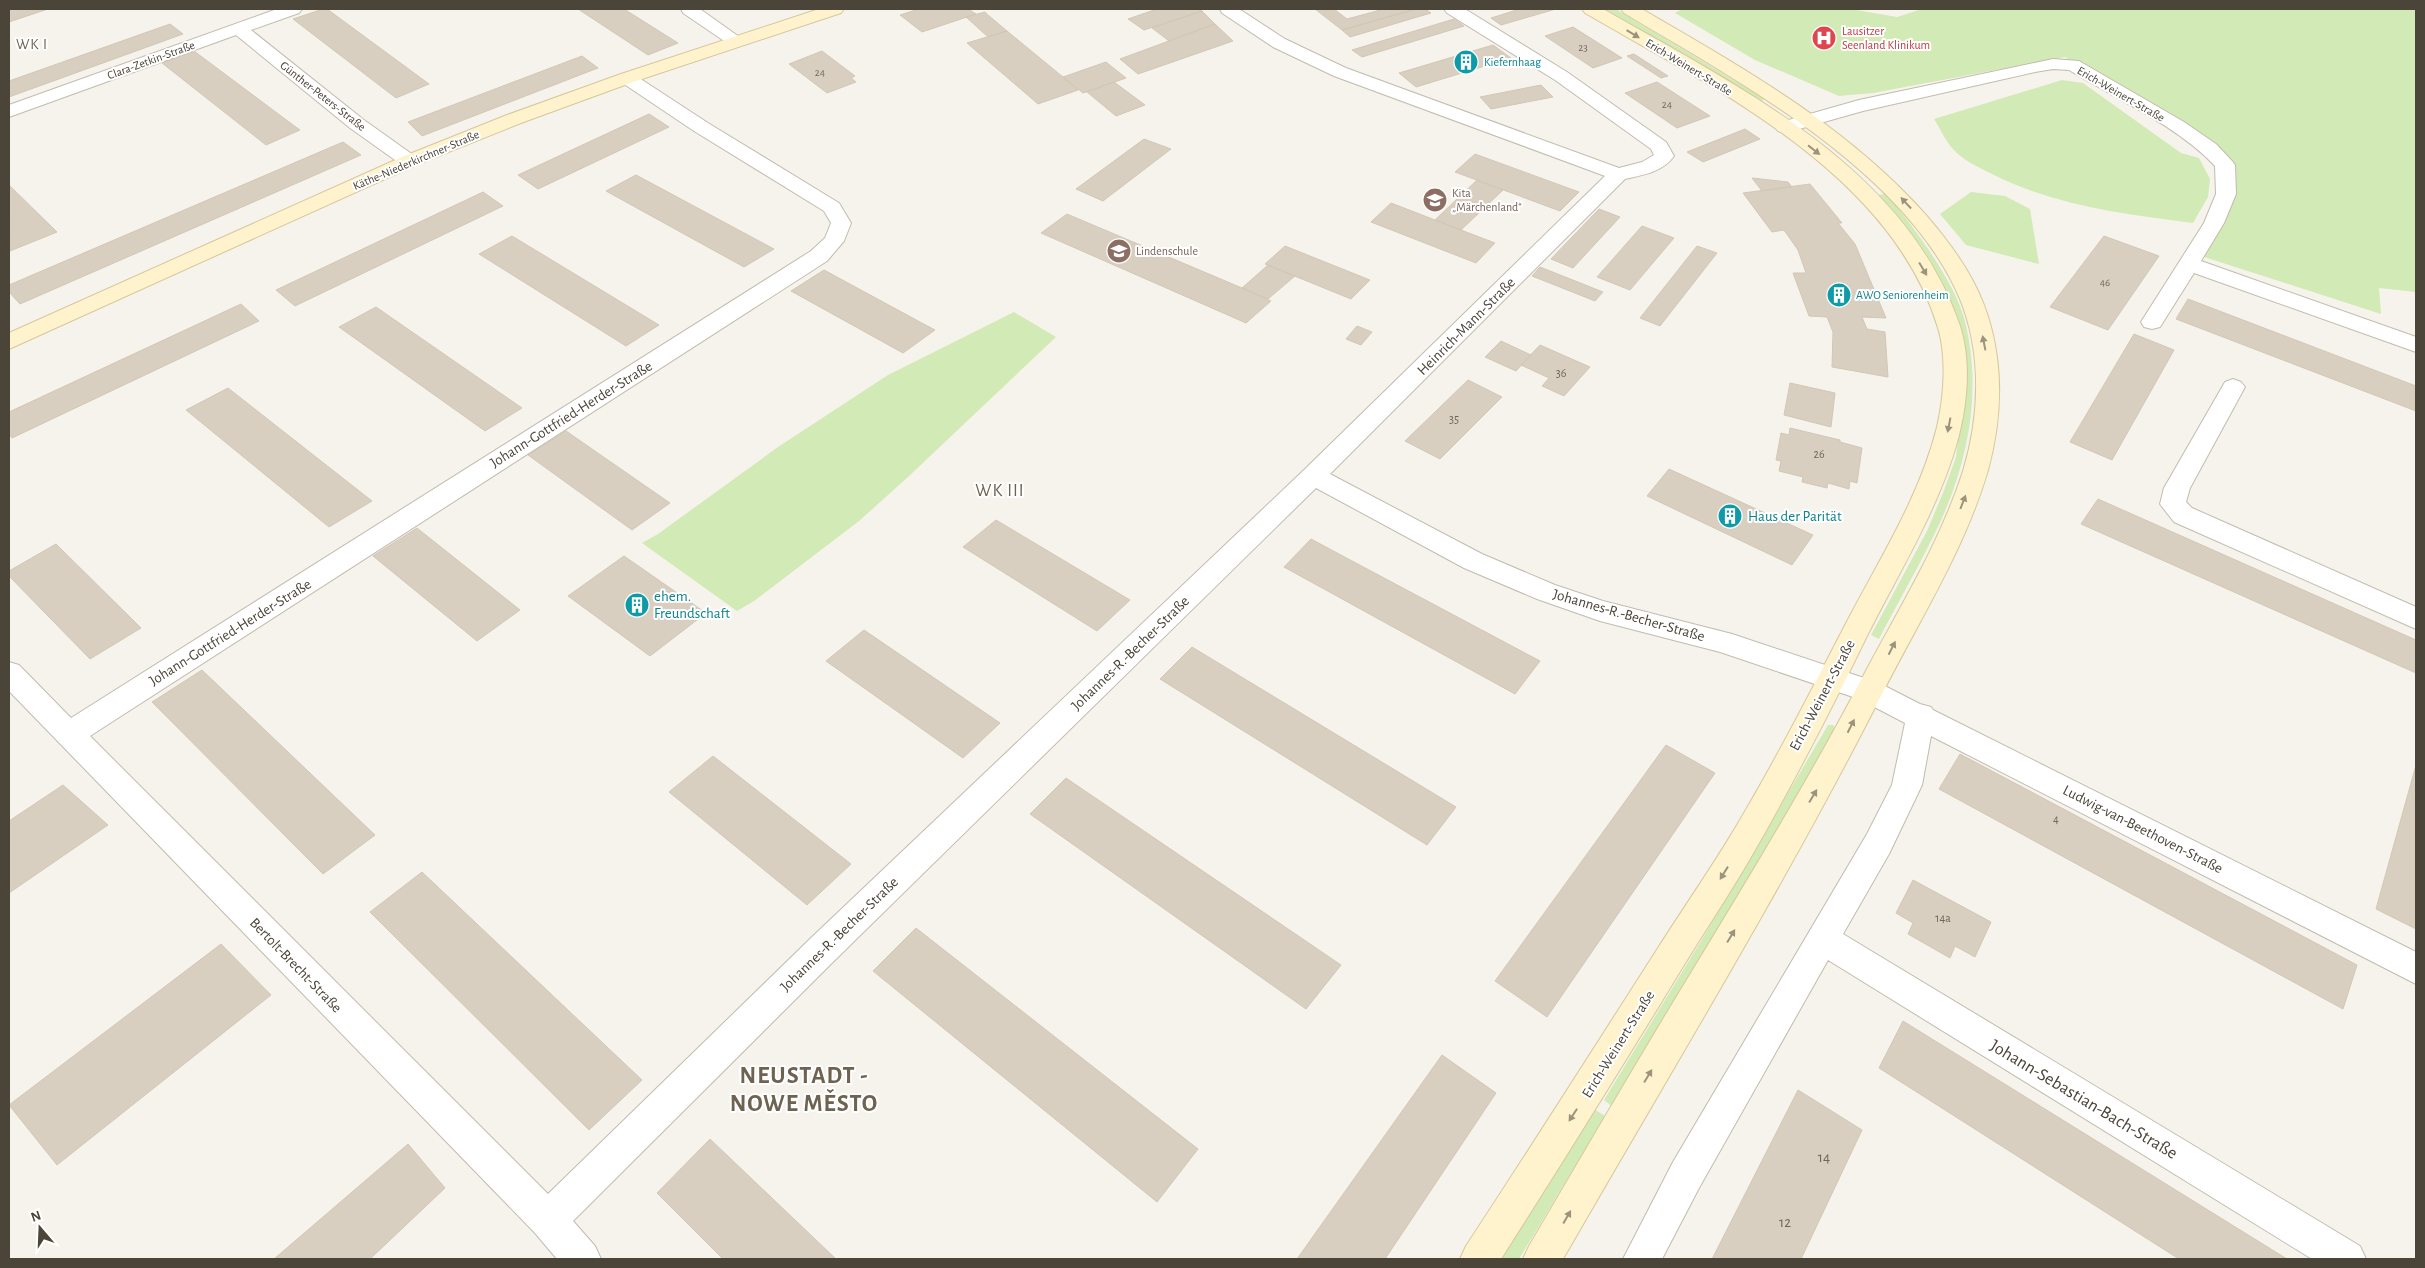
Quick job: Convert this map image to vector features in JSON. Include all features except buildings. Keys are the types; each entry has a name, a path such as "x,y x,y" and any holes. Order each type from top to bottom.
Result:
{"street":[{"name":"Clara-Zetkin-Straße","path":"9,112 293,9"},
{"path":"689,9 736,41"},
{"name":"Käthe-Niederkirchner-Straße","path":"9,342 409,161 514,119 627,78 835,9"},
{"path":"1228,9 1279,43 1340,72 1618,174"},
{"name":"Heinrich-Mann-Straße","path":"1313,476 1618,174 1655,163 1664,156 1662,149 1561,76 1453,9"},
{"name":"Erich-Weinert-Straße","path":"1479,1259 1586,1096 1749,832 1833,677 1916,514 1936,468 1950,424 1954,367 1949,327 1934,288 1912,252 1885,215 1853,183 1785,127 1710,79 1591,9"},
{"name":"Erich-Weinert-Straße","path":"1542,1259 1834,762 1953,527 1975,471 1985,428 1987,365 1984,340 1973,305 1957,271 1936,240 1909,206 1890,186 1810,119 1754,83 1630,9"},
{"name":"Günther-Peters-Straße","path":"238,28 357,124 409,161"},
{"name":"Erich-Weinert-Straße","path":"1785,127 1810,119 2035,67 2053,64 2072,65 2177,126 2209,148 2225,165 2226,194 2214,223 2152,322"},
{"name":"Johann-Gottfried-Herder-Straße","path":"69,734 819,256 831,246 838,235 841,223 832,207 627,78"},
{"path":"2189,264 2416,345"},
{"path":"2233,387 2177,488 2173,504 2183,515 2416,619"},
{"name":"Johannes-R.-Becher-Straße","path":"548,1220 824,948 1313,476 1473,561 1546,592 1600,611 1722,642 1833,677 1869,691"},
{"name":"Bertolt-Brecht-Straße","path":"9,673 548,1220 582,1259"},
{"name":"Ludwig-van-Beethoven-Straße","path":"1869,691 1921,715 2416,969"},
{"path":"1642,1259 1686,1174 1878,844 1907,785 1921,715"},
{"name":"Johann-Sebastian-Bach-Straße","path":"1822,938 2347,1259"}],"green space":[{"path":"1602,9 1616,9 1765,99 1761,101"},
{"path":"1682,9 1851,9 1897,17 1922,9 2416,9 2416,292 2379,288 2381,314 2195,254 2215,223 2226,165 2065,57 1873,93 1839,96 1755,60 1675,13"},
{"path":"2062,80 2083,83 2181,153 2199,158 2210,179 2208,197 2193,223 2091,207 2018,186 1983,170 1961,156 1949,145 1934,119"},
{"path":"1971,192 2005,196 2030,209 2039,264 1966,245 1940,214"},
{"path":"1886,194 1931,253 1952,288 1959,304 1970,346 1972,401 1963,457 1946,510 1879,639 1871,635 1927,531 1956,457 1963,397 1911,237 1877,195"},
{"path":"1014,312 1056,337 859,521 754,601 737,611 642,543 658,534 778,447 888,375"},
{"path":"1828,725 1833,725 1836,730 1614,1108 1604,1100 1701,941"},
{"path":"1594,1109 1605,1116 1519,1259 1501,1259"}],"place":[{"name":"Lausitzer Seenland Klinikum","path":"1824,38"},
{"name":"Kiefernhaag","path":"1466,62"},
{"name":"Kita „Märchenland“","path":"1435,200"},
{"name":"Lindenschule","path":"1119,251"},
{"name":"AWO Seniorenheim","path":"1839,295"},
{"name":"Haus der Parität","path":"1730,516"},
{"name":"ehem. Freundschaft","path":"637,605"}],"district":[{"name":"WK I","path":"32,44"},
{"name":"WK III","path":"1000,490"},
{"name":"NEUSTADT - NOWE MĚSTO","path":"804,1089"}]}
